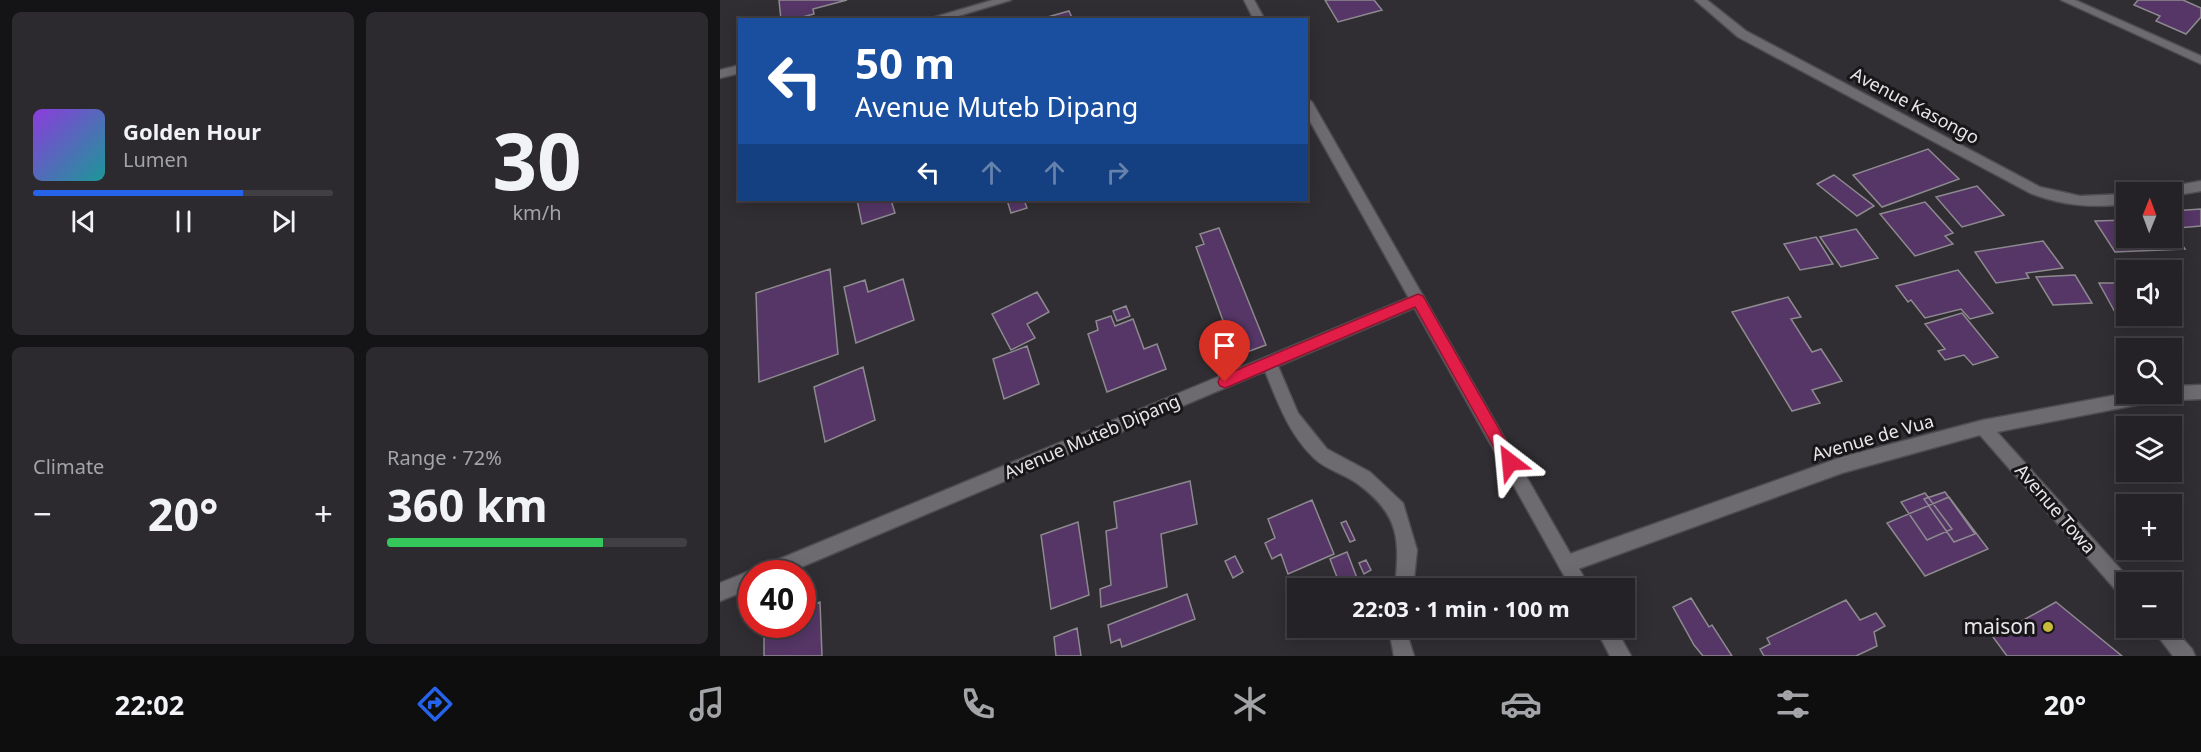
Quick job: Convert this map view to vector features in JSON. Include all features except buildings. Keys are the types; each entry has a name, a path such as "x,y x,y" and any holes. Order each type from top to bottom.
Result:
{"street":[{"path":"938,18 1006,0"},
{"path":"1249,0 1259,18"},
{"name":"Avenue Kasongo","path":"1700,0 1742,34 2035,190 2060,199 2086,203 2116,200"},
{"path":"2066,0 2201,60"},
{"path":"720,74 738,70"},
{"path":"1308,106 1575,578"},
{"path":"2182,189 2201,186"},
{"name":"Avenue Muteb Dipang","path":"797,560 1418,300"},
{"path":"1269,363 1292,418 1321,454 1364,478 1396,509 1408,550 1405,578"},
{"name":"Avenue de Vua","path":"1567,564 1842,465 1983,427 2157,394 2201,392"},
{"name":"Avenue Towa","path":"1983,427 2116,578"},
{"path":"720,592 738,585"},
{"path":"1400,638 1404,656"},
{"path":"1610,638 1621,656"},
{"path":"2169,638 2185,656"}],"place":[{"name":"maison","path":"2048,627"}],"route":[{"path":"1225,382 1418,300 1510,462"}]}
